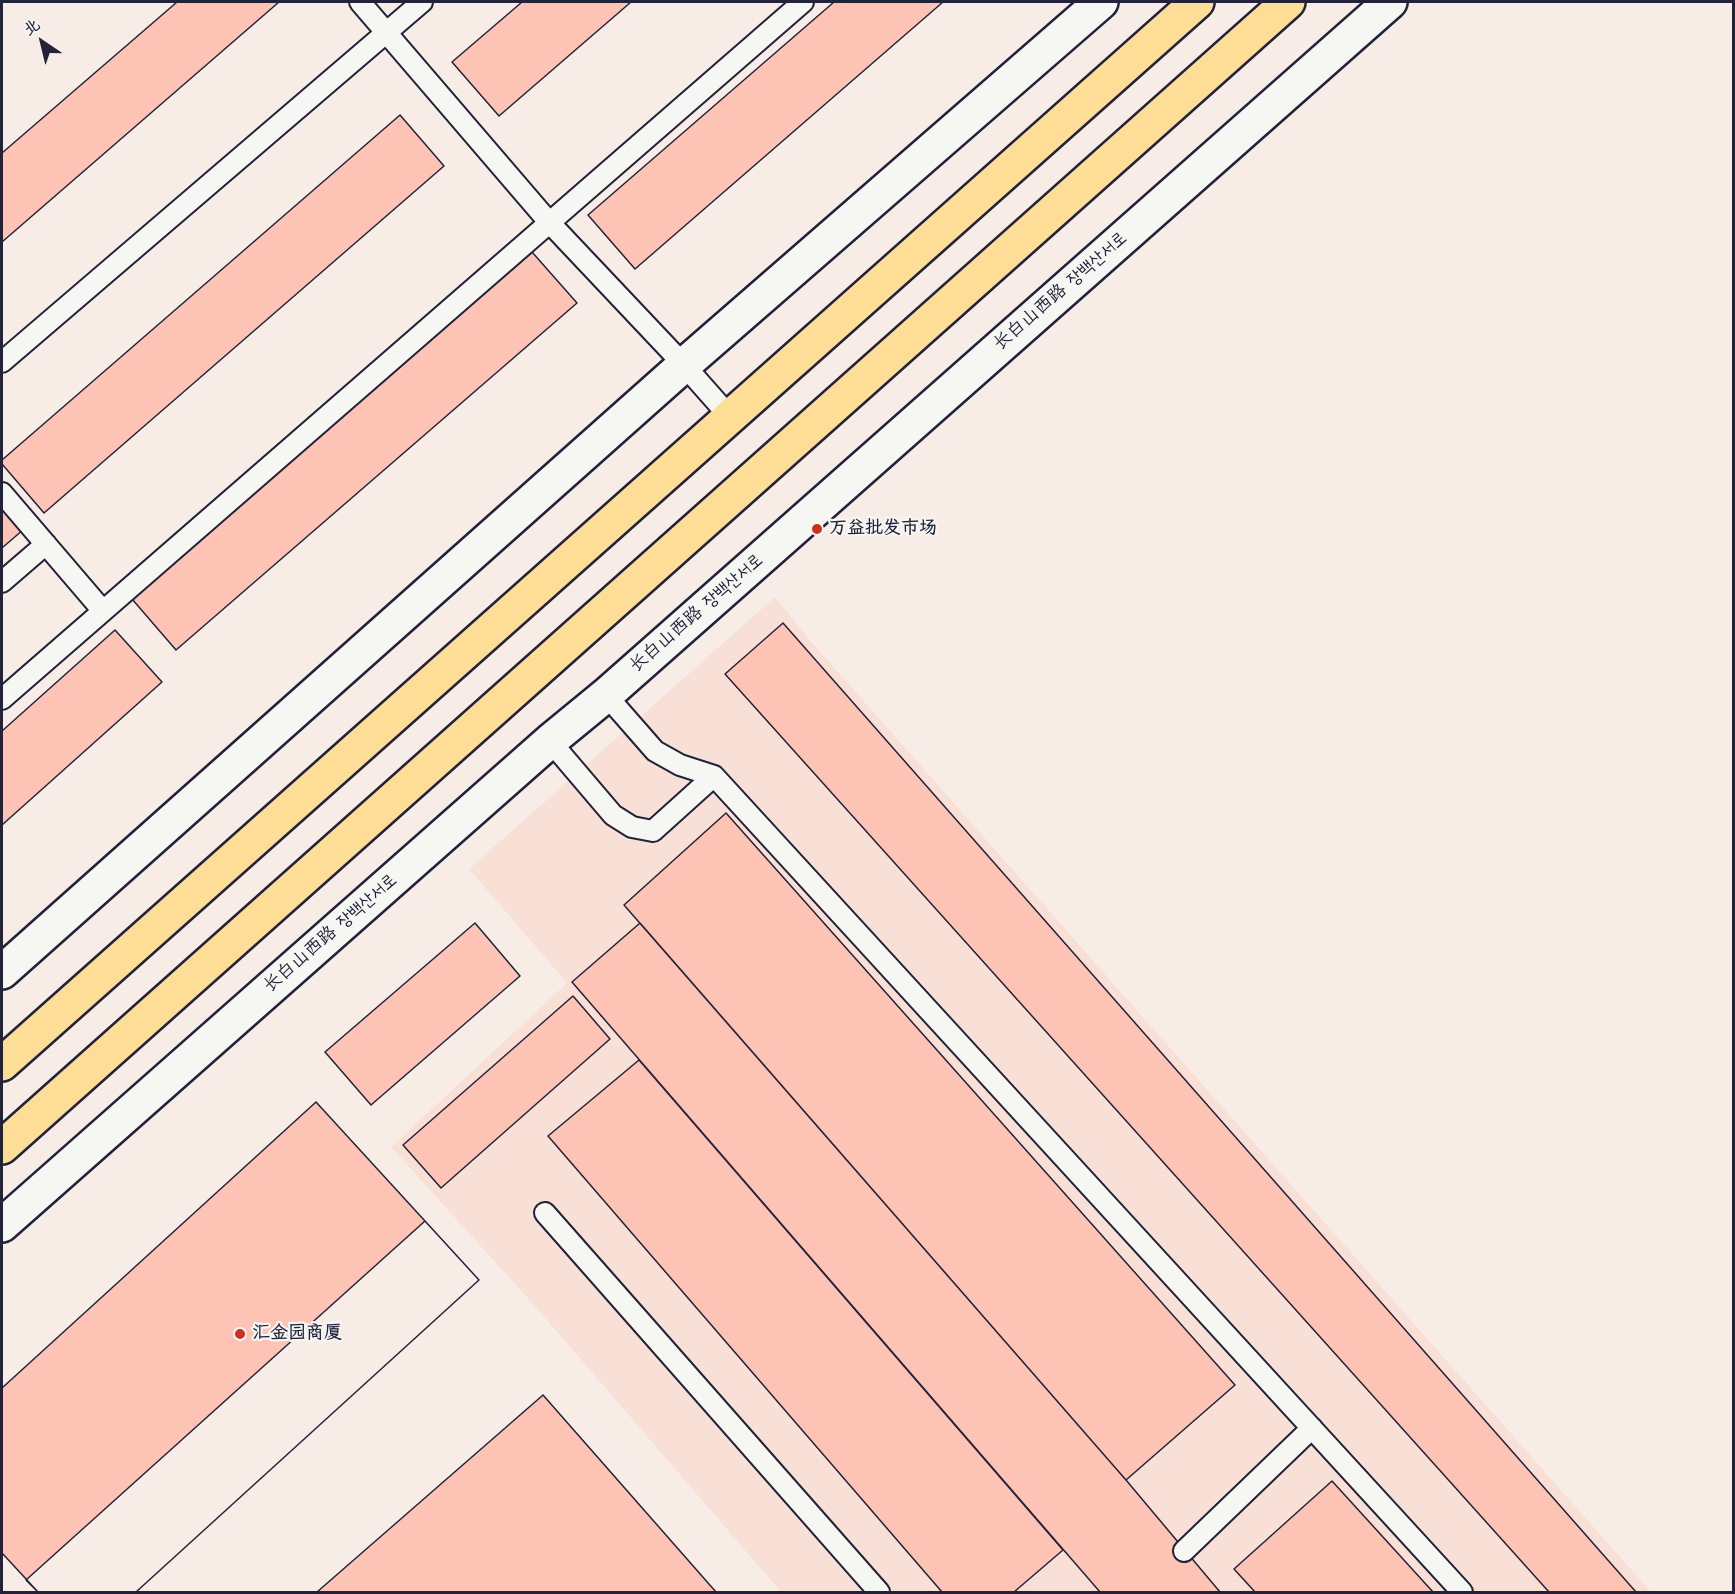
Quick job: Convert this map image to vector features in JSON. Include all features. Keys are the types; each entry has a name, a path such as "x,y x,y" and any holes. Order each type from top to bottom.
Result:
{"main road":[{"path":"2,1064 1197,2"},
{"path":"2,1147 1288,2"}],"street":[{"path":"2,972 684,365 1101,2"},
{"name":"长白山西路 장백산서로","path":"2,1225 1390,2"}],"lane":[{"path":"360,2 548,221 684,365 729,417"},
{"path":"2,362 422,2"},
{"path":"2,699 548,221 803,2"},
{"path":"2,492 103,611"},
{"path":"2,582 46,544"},
{"path":"606,695 655,751 680,765 714,776 1462,1593"},
{"path":"550,741 613,815 632,827 653,831 714,776"},
{"path":"545,1213 879,1593"},
{"path":"1184,1551 1312,1428"}],"shaded area":[{"path":"775,597 808,638 1651,1592 781,1592 534,1305 391,1147 567,983 469,869"}],"building":[{"path":"177,2 279,2 2,242 2,153"},
{"path":"522,2 631,2 499,116 452,62"},
{"path":"834,2 943,2 635,269 588,215"},
{"path":"400,115 444,166 44,513 2,464 2,460"},
{"path":"532,252 577,303 176,650 132,599"},
{"path":"2,503 24,529 2,548"},
{"path":"783,623 1636,1592 1549,1592 725,674"},
{"path":"115,630 162,682 2,825 2,731"},
{"path":"726,813 1235,1385 1126,1480 624,905"},
{"path":"475,923 520,976 371,1105 325,1052"},
{"path":"640,923 1126,1480 1220,1592 1100,1592 572,982"},
{"path":"573,996 610,1039 441,1188 403,1145"},
{"path":"639,1060 1063,1550 1014,1592 942,1592 548,1136"},
{"name":"汇金园商厦","path":"316,1102 479,1280 136,1592 38,1592 2,1553 2,1388"},
{"path":"425,1221 479,1280 136,1592 38,1592 26,1580"},
{"path":"543,1395 716,1592 317,1592"},
{"path":"1332,1481 1433,1592 1255,1592 1234,1569"}],"place":[{"name":"万益批发市场","path":"817,529"},
{"name":"汇金园商厦","path":"240,1334"}]}
